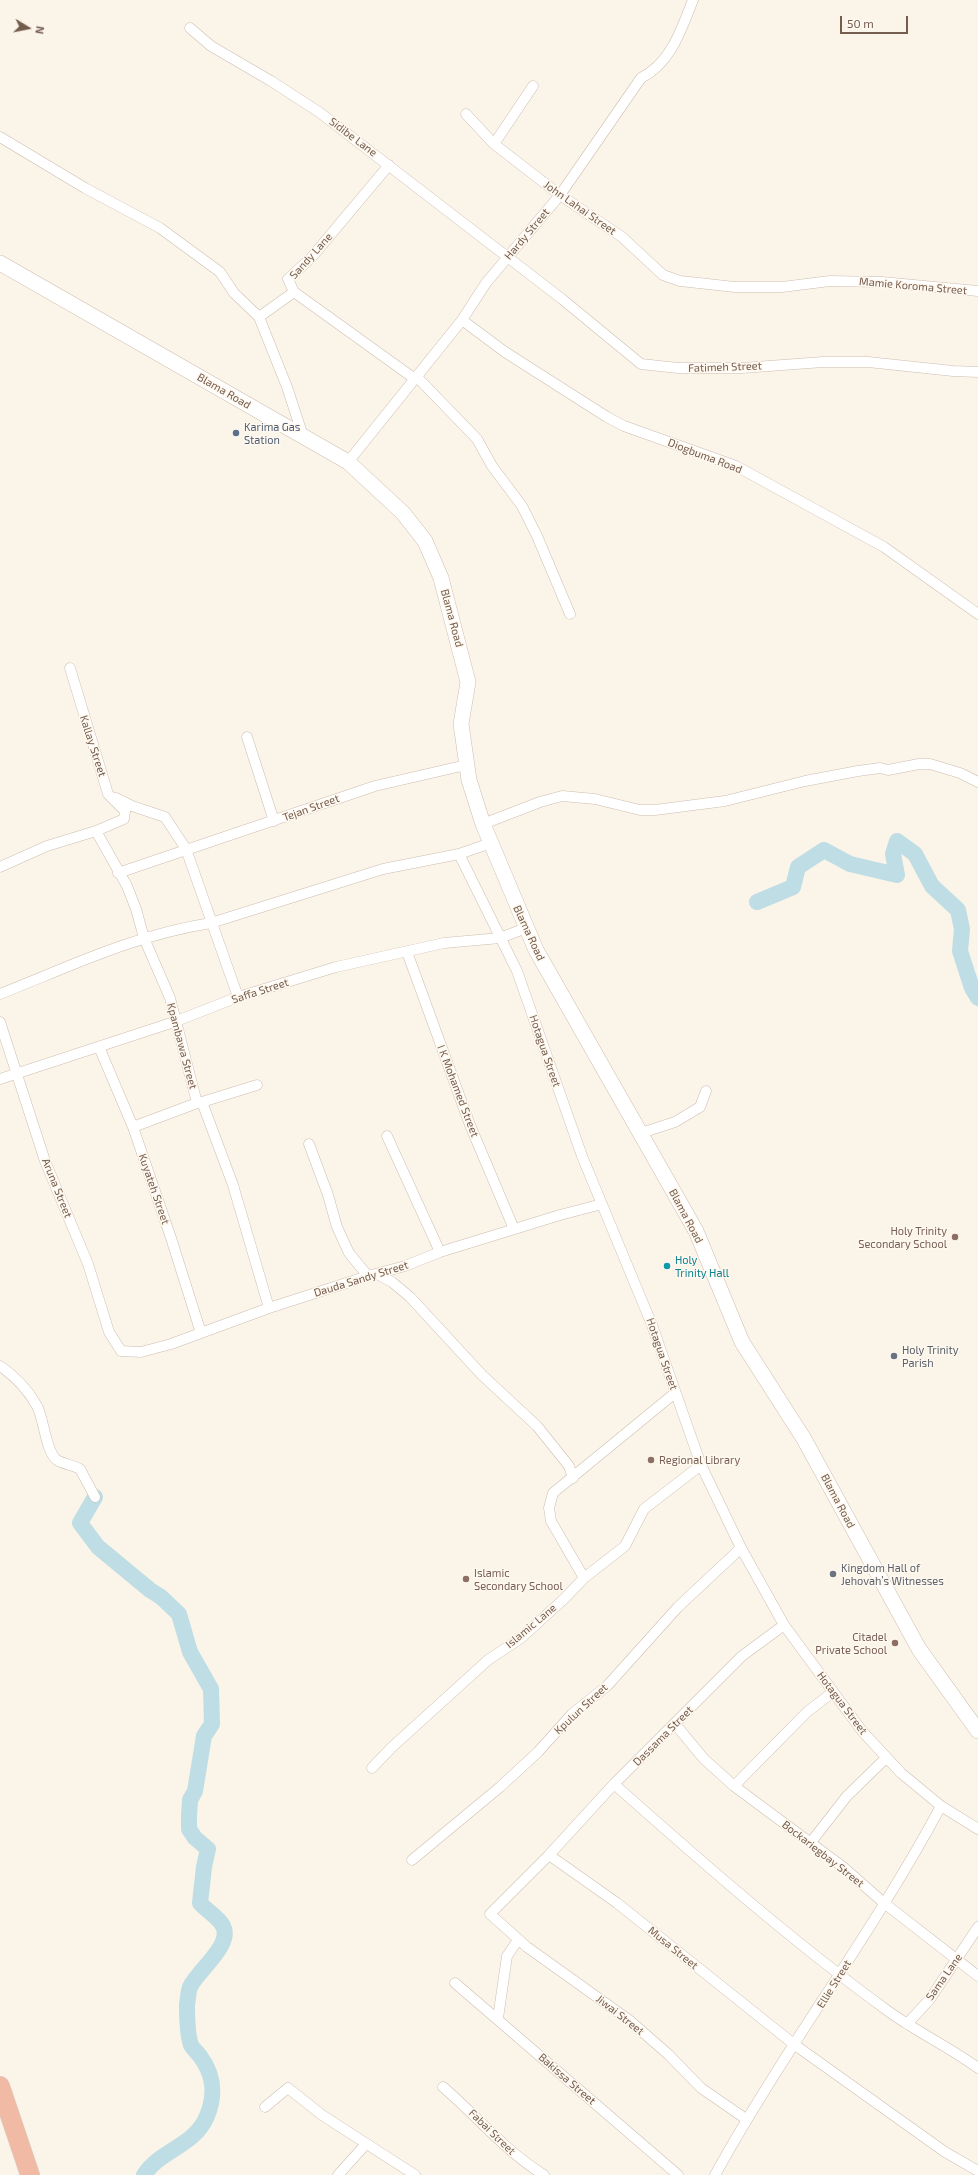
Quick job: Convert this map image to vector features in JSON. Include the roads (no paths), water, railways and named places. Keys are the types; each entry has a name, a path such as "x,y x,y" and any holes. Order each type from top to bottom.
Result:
{"highway":[{"path":"0,2086 30,2175"}],"street":[{"name":"Hardy Street","path":"348,462 462,320 486,283 560,195 641,78 660,66 667,55 693,0"},
{"name":"Sidibe Lane","path":"190,28 210,46 271,81 320,112 509,257"},
{"path":"494,144 533,86"},
{"name":"John Lahai Street","path":"466,114 494,144 560,195 622,237 663,275 680,281 704,285"},
{"path":"0,137 85,188 160,228 220,272 234,293 258,317 287,387 303,436"},
{"name":"Sandy Lane","path":"258,317 294,292 288,279 311,258 389,165"},
{"name":"Fatimeh Street","path":"509,257 641,364 678,368 734,368 823,362 868,362 953,371 978,372"},
{"name":"Blama Road","path":"0,263 348,462 403,513 425,541 441,578 468,682 461,724 466,766 475,802 526,928 569,1012 641,1133 696,1231 742,1342 804,1439 919,1649 978,1731"},
{"name":"Mamie Koroma Street","path":"704,285 782,287 830,281 874,282 978,291"},
{"path":"294,292 416,378 477,439 492,466 522,506 537,536 570,614"},
{"name":"Diogbuma Road","path":"462,320 505,352 613,420 624,426 736,466 884,547 978,614"},
{"name":"Kallay Street","path":"70,668 108,794 125,811 124,819 96,831"},
{"path":"247,737 274,821"},
{"path":"483,824 540,802 562,796 595,800 640,810 685,806 711,803 850,772 880,768 888,770 919,764 930,764 960,773 978,782"},
{"name":"Tejan Street","path":"118,873 375,786 466,766"},
{"path":"108,794 132,806 165,817 170,824 186,849 238,997"},
{"path":"0,866 48,846 96,831"},
{"name":"Kpambawa Street","path":"96,831 118,873 127,886 134,903 144,938 170,998 174,1022 200,1103 234,1184 268,1308"},
{"path":"0,994 56,970 144,938 184,927 211,923 383,869 459,854 491,843"},
{"name":"Hotagua Street","path":"459,854 517,971 572,1127 602,1204 631,1270 701,1465 741,1548 784,1625 862,1731 886,1758 941,1806"},
{"name":"Saffa Street","path":"0,1079 99,1047 142,1031 174,1022 238,997 336,967 444,943 500,938 526,928"},
{"name":"I K Mohamed Street","path":"407,952 470,1125 514,1229"},
{"name":"Aruna Street","path":"0,1022 45,1161 88,1264 109,1332 121,1351"},
{"name":"Kuyateh Street","path":"99,1047 133,1127 171,1238 201,1333"},
{"path":"133,1127 200,1103 257,1085"},
{"path":"641,1133 675,1122 700,1107 706,1091"},
{"path":"387,1136 440,1252"},
{"path":"309,1144 328,1195 337,1227 349,1253 372,1275 392,1282 410,1297 482,1375 537,1426 569,1466 572,1478"},
{"name":"Dauda Sandy Street","path":"121,1351 141,1352 201,1333 268,1308 405,1266 440,1252 602,1204"},
{"path":"0,1366 14,1376 37,1406 45,1427 49,1449 56,1460 80,1469 95,1497"},
{"path":"584,1578 551,1521 549,1508 553,1493 675,1393"},
{"name":"Islamic Lane","path":"372,1768 391,1748 488,1660 521,1638 565,1598 584,1578 625,1546 644,1509 701,1465"},
{"name":"Kpulun Street","path":"412,1860 500,1788 538,1752 572,1714 607,1686 678,1607 741,1548"},
{"name":"Dassama Street","path":"490,1914 549,1856 614,1784 742,1656 784,1625"},
{"path":"734,1786 806,1712 833,1692"},
{"name":"Bockariegbay Street","path":"675,1724 704,1759 734,1786 811,1842 884,1904 978,1976"},
{"path":"811,1842 847,1796 886,1758"},
{"path":"614,1784 723,1882 840,1975 907,2024 978,2068"},
{"path":"941,1806 978,1829"},
{"name":"Ellie Street","path":"715,2175 746,2120 840,1975 914,1856 941,1806"},
{"name":"Musa Street","path":"549,1856 617,1903 795,2045 945,2152 978,2171"},
{"name":"Jiwai Street","path":"490,1914 518,1940 629,2020 669,2055 701,2088 746,2120"},
{"name":"Sama Lane","path":"907,2024 930,1999 978,1927"},
{"path":"498,2018 507,1956 518,1940"},
{"name":"Bakissa Street","path":"455,1983 498,2018 678,2175"},
{"name":"Fabai Street","path":"443,2087 469,2110 510,2151 544,2175"},
{"path":"265,2107 288,2088 322,2115 415,2175"},
{"path":"338,2175 366,2144"}],"waterway":[{"path":"757,902 793,887 798,867 824,850 850,864 897,875 893,854 897,841 915,854 932,886 958,910 962,929 960,951 972,988 978,998"},
{"path":"95,1497 80,1523 98,1547 150,1590 161,1597 179,1614 190,1652 211,1689 212,1724 204,1736 195,1791 190,1800 189,1829 195,1838 208,1849 204,1867 200,1903 221,1923 225,1933 219,1949 190,1987 187,2005 191,2045 205,2063 208,2070 212,2085 212,2100 202,2126 186,2141 159,2159 144,2175"}],"place":[{"name":"Karima Gas Station","path":"236,433"},
{"name":"Holy Trinity Secondary School","path":"955,1237"},
{"name":"Holy Trinity Hall","path":"667,1266"},
{"name":"Holy Trinity Parish","path":"894,1356"},
{"name":"Regional Library","path":"651,1460"},
{"name":"Kingdom Hall of Jehovah’s Witnesses","path":"833,1574"},
{"name":"Islamic Secondary School","path":"466,1579"},
{"name":"Citadel Private School","path":"895,1643"}]}
